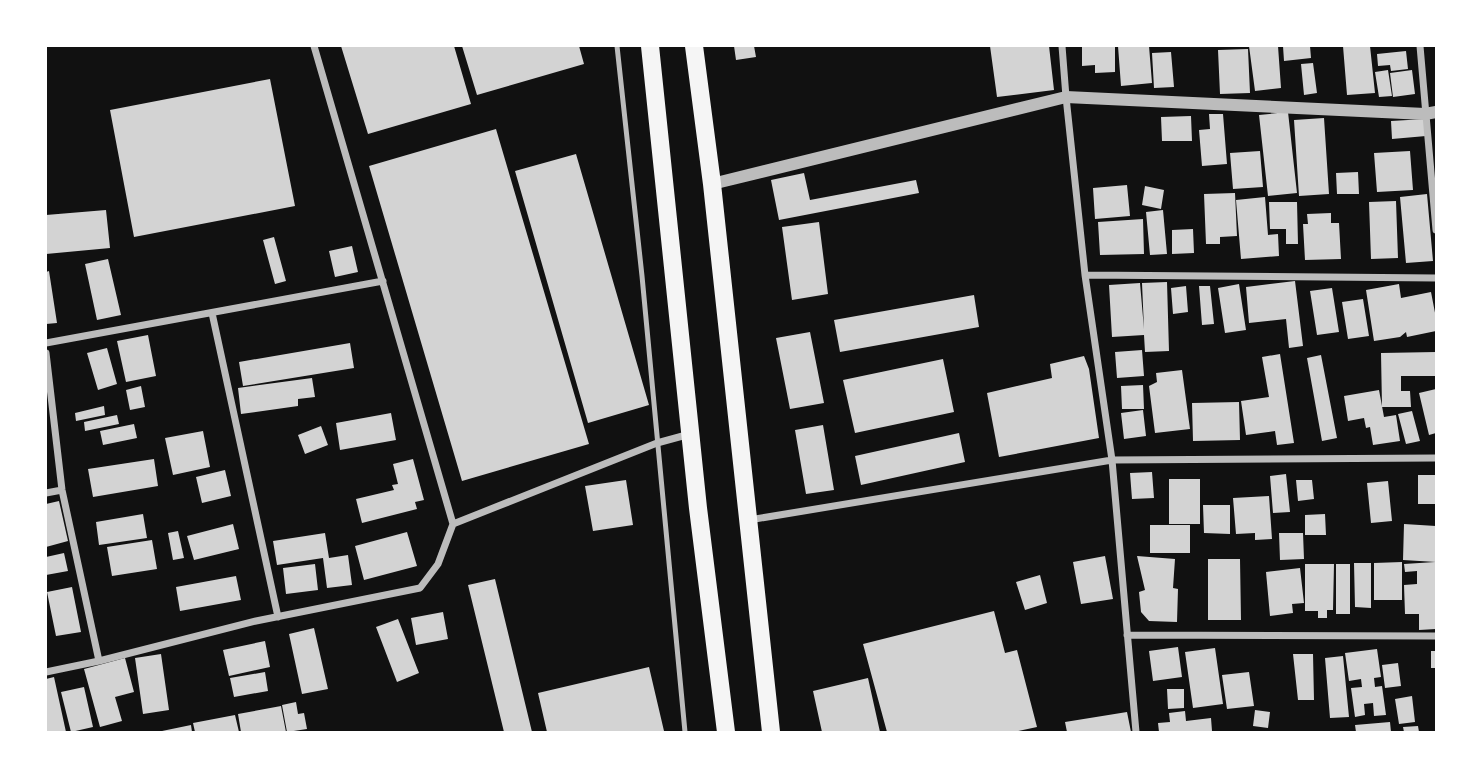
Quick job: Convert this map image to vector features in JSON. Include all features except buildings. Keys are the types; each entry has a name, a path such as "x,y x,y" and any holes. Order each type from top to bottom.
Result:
{"main road":[{"path":"650,46 726,733"},
{"path":"694,46 712,184 771,733"}],"street":[{"path":"46,672 99,662 278,617 419,588 438,564 453,524 314,46"},
{"path":"1062,46 1085,275 1112,460 1136,733"},
{"path":"1420,46 1431,113 1437,230"},
{"path":"712,184 1066,97 1431,113"},
{"path":"1085,275 1437,278"},
{"path":"46,344 383,281"},
{"path":"212,313 278,617"},
{"path":"46,352 62,490 99,662"},
{"path":"453,524 657,443 691,433"},
{"path":"749,520 1112,460 1437,458"},
{"path":"46,493 62,490"},
{"path":"1127,635 1437,636"}],"lane":[{"path":"617,46 642,276 685,733"}]}
